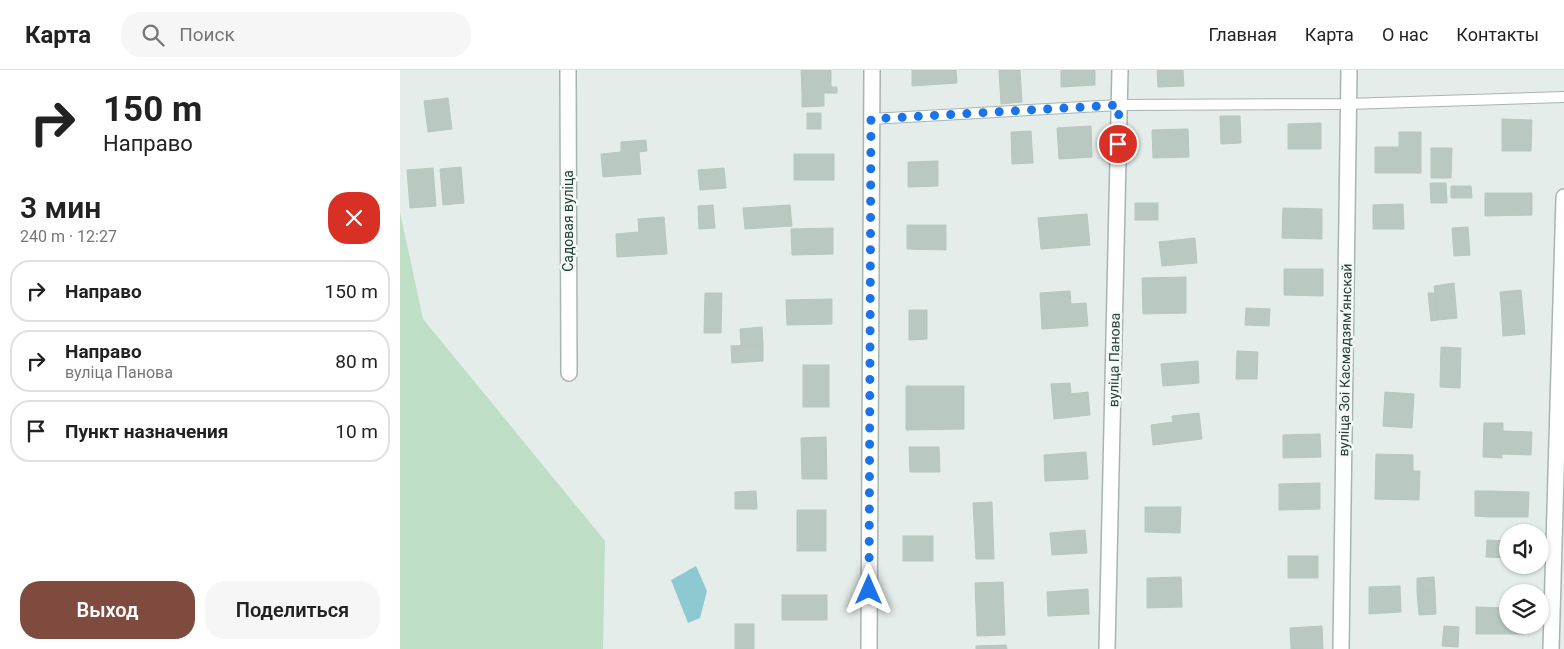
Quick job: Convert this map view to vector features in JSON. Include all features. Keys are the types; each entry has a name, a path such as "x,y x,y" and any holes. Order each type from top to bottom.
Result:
{"street":[{"name":"Садовая вуліца","path":"568,70 568,373"},
{"path":"869,649 872,70"},
{"name":"вуліца Панова","path":"1107,649 1120,70"},
{"name":"вуліца Зоі Касмадзямʼянскай","path":"1341,649 1349,70"},
{"path":"1550,649 1564,197"}],"lane":[{"path":"871,119 1119,105 1348,104 1564,97"}],"green space":[{"path":"400,212 423,319 605,541 603,649 400,649"}],"water":[{"path":"696,566 707,591 700,618 688,623 671,580"}],"building":[{"path":"801,70 831,70 831,87 837,87 837,93 802,93"},
{"path":"912,70 956,70 957,83 912,86"},
{"path":"999,70 1020,70 1022,102 1001,104"},
{"path":"1061,70 1095,70 1095,85 1061,87"},
{"path":"1157,70 1183,70 1184,86 1158,87"},
{"path":"802,93 824,93 824,106 802,107"},
{"path":"448,98 452,129 428,132 424,101"},
{"path":"807,113 821,113 821,129 807,129"},
{"path":"1220,116 1240,116 1241,143 1221,144"},
{"path":"1502,119 1532,120 1531,151 1502,151"},
{"path":"1321,123 1321,149 1288,149 1288,124"},
{"path":"1091,126 1092,157 1059,159 1057,128"},
{"path":"1188,129 1189,157 1153,158 1152,130"},
{"path":"1031,131 1033,163 1012,164 1011,132"},
{"path":"1399,132 1421,132 1421,173 1375,173 1375,147 1399,147"},
{"path":"646,140 647,151 639,152 641,174 603,177 601,154 621,152 621,142"},
{"path":"1431,148 1452,148 1451,178 1431,178"},
{"path":"794,154 834,154 834,180 794,180"},
{"path":"938,161 938,186 908,187 908,162"},
{"path":"461,167 464,203 443,205 440,169"},
{"path":"433,168 436,206 410,208 407,170"},
{"path":"724,168 726,188 700,190 698,170"},
{"path":"1430,183 1446,183 1447,203 1431,203"},
{"path":"1451,186 1471,186 1472,198 1451,198"},
{"path":"1485,193 1532,193 1532,215 1485,216"},
{"path":"1135,203 1158,203 1158,220 1135,220"},
{"path":"1403,204 1404,229 1373,229 1373,205"},
{"path":"713,205 715,228 699,229 698,206"},
{"path":"790,205 792,226 745,229 743,208"},
{"path":"1283,208 1322,209 1322,239 1282,238"},
{"path":"1087,214 1090,245 1041,249 1038,218"},
{"path":"664,217 667,254 617,257 616,234 639,232 638,219"},
{"path":"907,225 946,225 946,250 907,249"},
{"path":"1468,227 1470,255 1454,256 1452,228"},
{"path":"833,228 833,254 792,255 791,229"},
{"path":"1195,238 1197,263 1162,266 1159,242"},
{"path":"1284,269 1323,269 1323,296 1284,295"},
{"path":"1186,277 1186,313 1143,314 1142,278"},
{"path":"1454,283 1457,318 1438,320 1434,286"},
{"path":"1521,290 1522,301 1501,303 1500,292"},
{"path":"1070,291 1071,304 1086,303 1088,326 1042,329 1040,293"},
{"path":"705,293 722,293 721,333 704,333"},
{"path":"1428,293 1434,293 1438,320 1431,321"},
{"path":"832,299 832,324 787,325 786,300"},
{"path":"1522,301 1525,334 1503,336 1501,303"},
{"path":"1246,308 1270,309 1269,326 1245,325"},
{"path":"909,310 927,310 927,339 909,340"},
{"path":"762,327 763,344 741,345 740,329"},
{"path":"763,344 763,361 732,363 731,346"},
{"path":"1441,347 1461,348 1460,388 1440,387"},
{"path":"1237,351 1258,352 1257,379 1236,379"},
{"path":"1198,361 1199,383 1163,386 1161,364"},
{"path":"803,365 829,365 829,407 803,407"},
{"path":"1070,383 1071,394 1088,392 1090,415 1054,419 1051,384"},
{"path":"906,386 964,386 964,429 906,430"},
{"path":"1385,392 1414,394 1412,428 1383,426"},
{"path":"1199,413 1202,439 1153,445 1151,425 1173,422 1172,416"},
{"path":"1484,423 1503,423 1503,431 1532,432 1531,455 1502,454 1502,458 1483,457"},
{"path":"1320,434 1321,457 1283,458 1283,435"},
{"path":"826,437 827,479 802,479 801,438"},
{"path":"909,447 939,447 940,472 910,472"},
{"path":"1086,452 1088,479 1045,481 1044,455"},
{"path":"1376,454 1413,455 1413,471 1420,471 1419,500 1375,499"},
{"path":"1320,483 1320,509 1279,510 1279,484"},
{"path":"756,491 757,509 735,509 735,492"},
{"path":"1475,491 1489,491 1489,517 1475,516"},
{"path":"1489,491 1529,492 1528,517 1489,517"},
{"path":"992,502 994,559 976,559 973,503"},
{"path":"1145,507 1181,507 1180,533 1145,532"},
{"path":"797,510 826,510 826,551 797,551"},
{"path":"1085,530 1087,553 1052,555 1050,533"},
{"path":"903,536 933,536 933,561 903,561"},
{"path":"1487,540 1499,541 1499,558 1486,557"},
{"path":"1288,556 1318,556 1318,578 1288,578"},
{"path":"1181,577 1182,607 1147,608 1147,578"},
{"path":"1434,577 1435,591 1417,592 1417,578"},
{"path":"1003,582 1005,635 977,636 975,583"},
{"path":"1400,586 1401,612 1369,614 1369,587"},
{"path":"1088,589 1089,614 1048,616 1047,592"},
{"path":"1435,591 1436,614 1419,615 1417,592"},
{"path":"782,595 827,595 827,620 782,620"},
{"path":"1476,607 1499,608 1499,634 1476,634"},
{"path":"735,624 754,624 754,649 735,649"},
{"path":"1322,626 1323,649 1291,649 1290,628"},
{"path":"1444,626 1459,627 1458,647 1442,646"},
{"path":"1006,645 1007,649 976,649 976,646"}],"route":[{"path":"869,590 871,119 1119,105 1118,144"}]}
